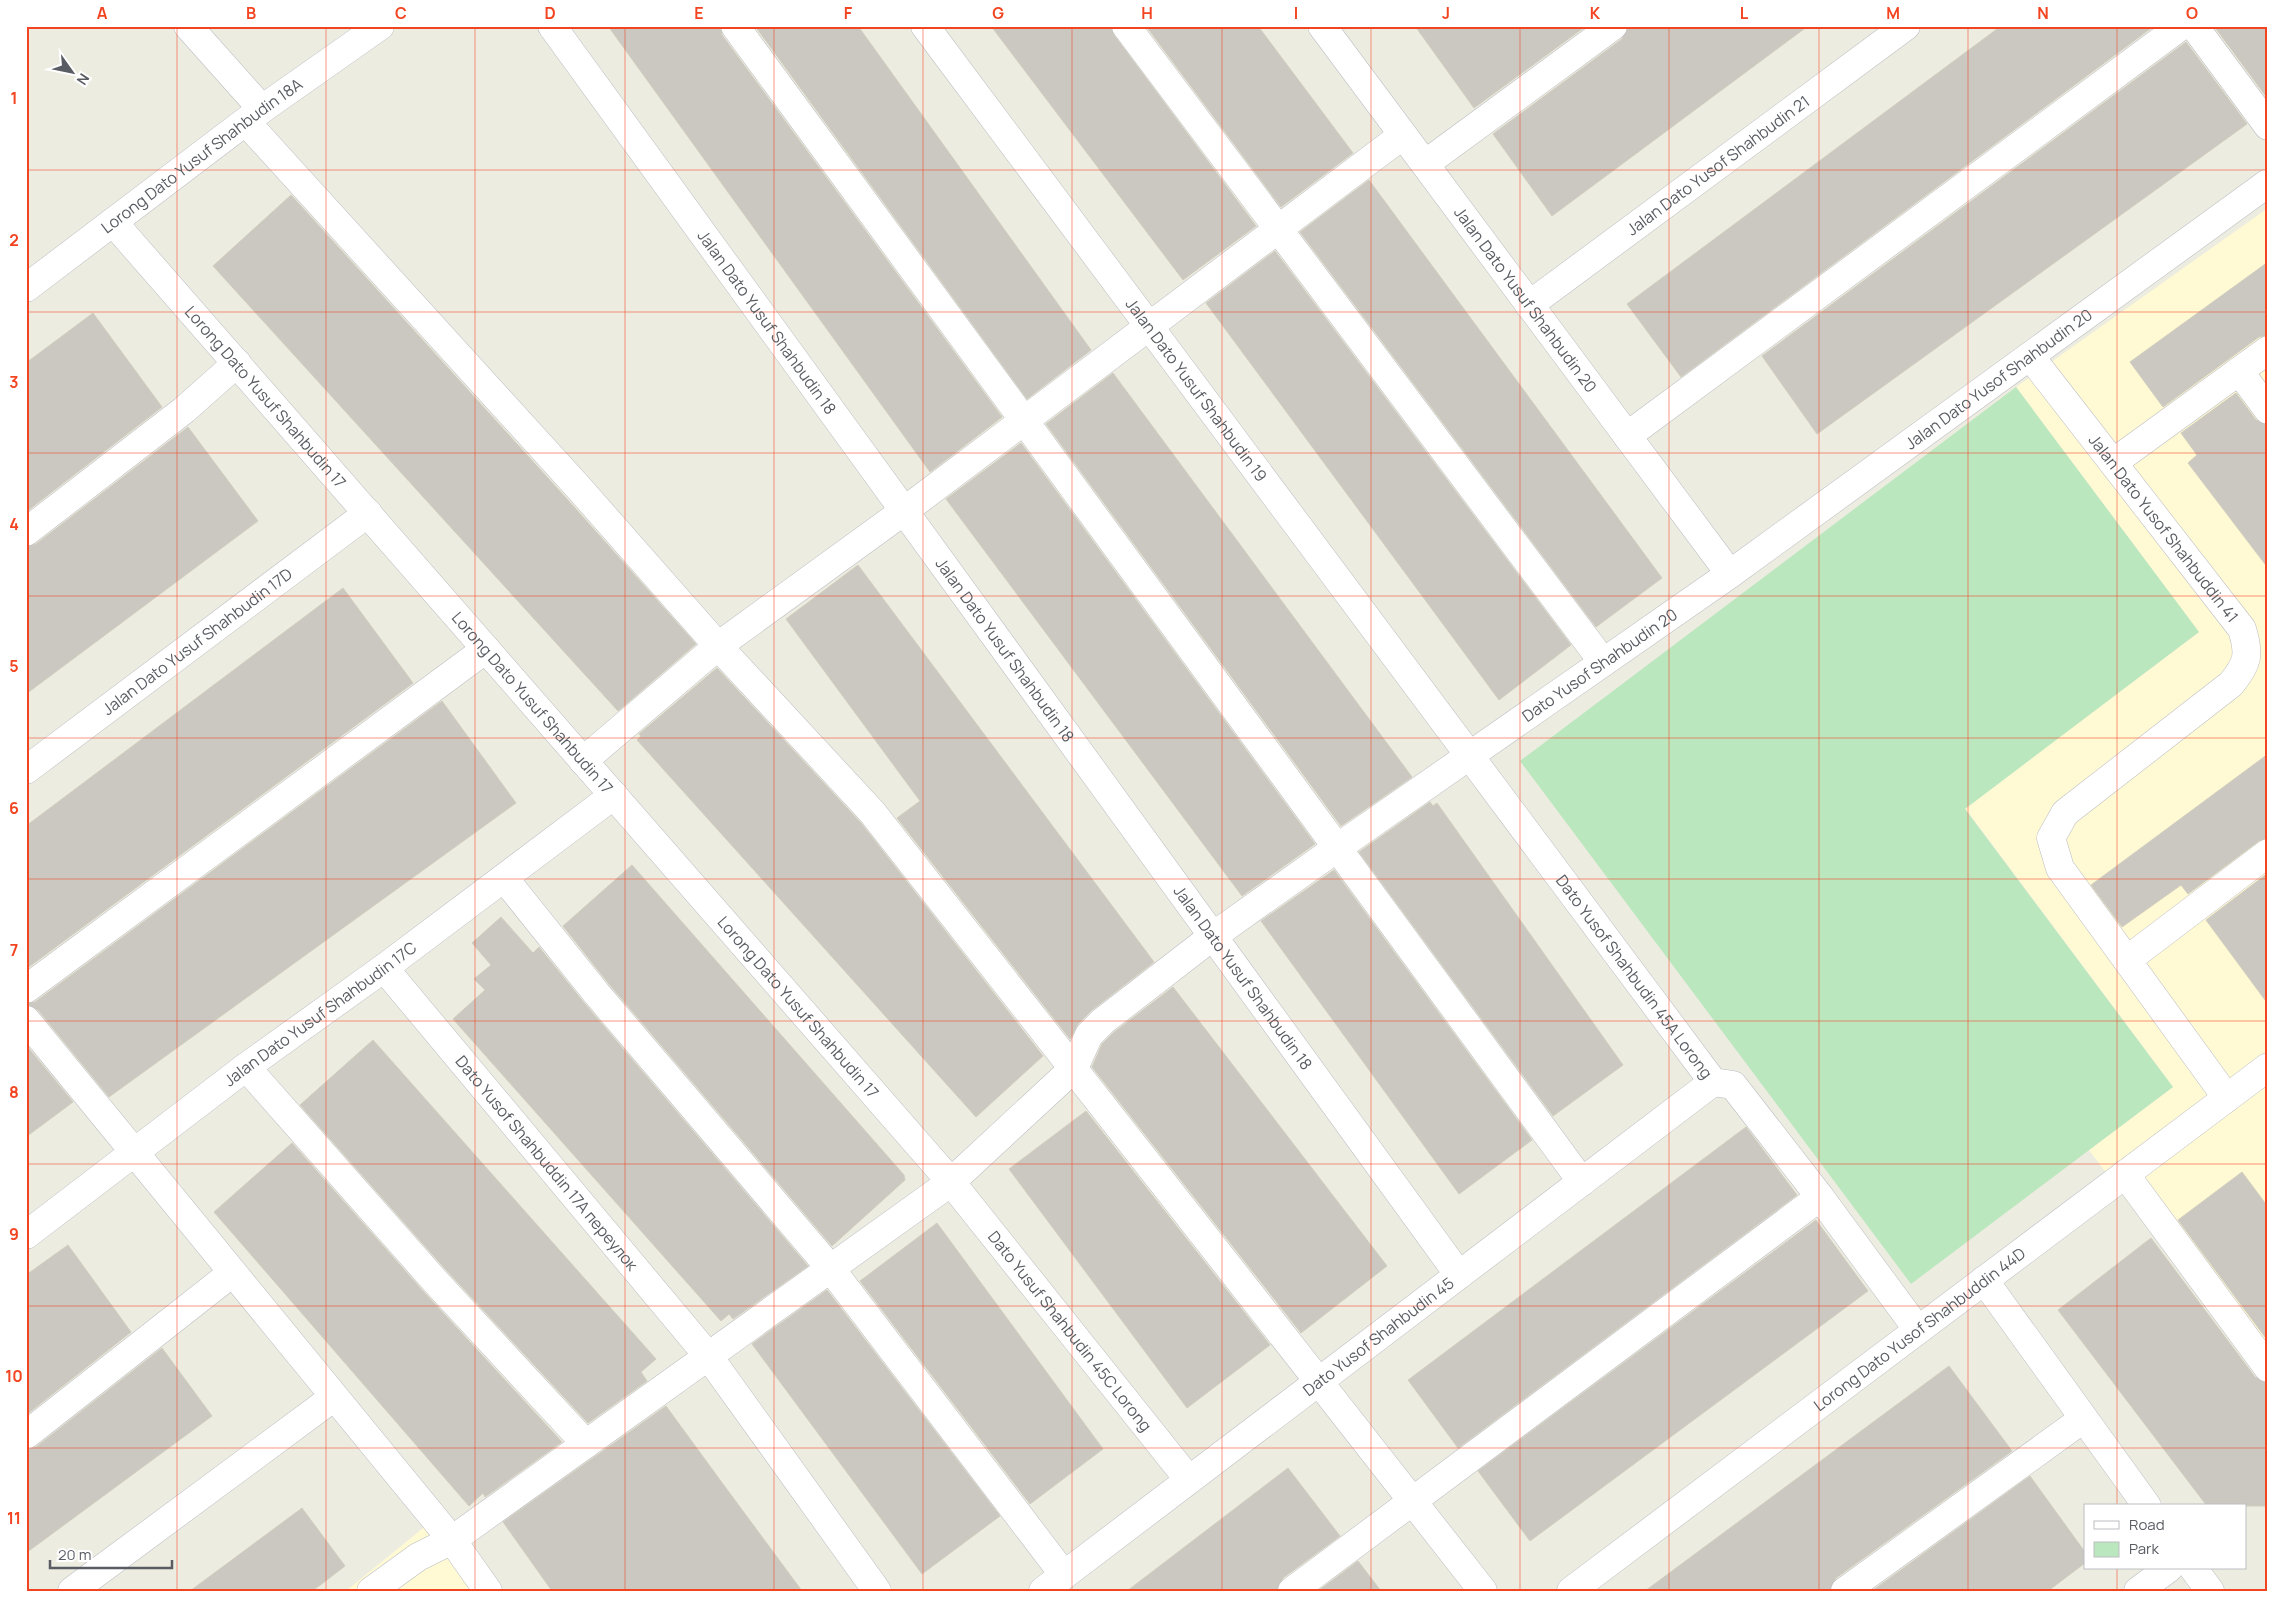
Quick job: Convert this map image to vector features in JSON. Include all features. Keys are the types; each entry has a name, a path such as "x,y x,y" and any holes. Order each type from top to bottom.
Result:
{"street":[{"path":"188,26 254,116 718,646 872,812 1482,1591"},
{"name":"Lorong Dato Yusuf Shahbudin 18A","path":"26,288 254,116 380,26"},
{"name":"Jalan Dato Yusuf Shahbudin 18","path":"552,26 1459,1275"},
{"path":"735,26 1582,1182"},
{"name":"Jalan Dato Yusuf Shahbudin 19","path":"925,26 1468,754"},
{"path":"1126,26 1603,662"},
{"path":"1426,164 1612,26"},
{"name":"Jalan Dato Yusof Shahbudin 21","path":"1529,305 1906,26"},
{"path":"1627,436 2181,26"},
{"path":"2194,26 2268,126"},
{"name":"Jalan Dato Yusuf Shahbudin 20","path":"1330,29 1403,135 1730,574"},
{"path":"583,761 718,646 904,510 1403,135"},
{"name":"Jalan Dato Yusof Shahbudin 20","path":"1730,574 2268,183"},
{"name":"Lorong Dato Yusuf Shahbudin 17","path":"114,222 951,1182"},
{"path":"2114,462 2268,350"},
{"name":"Jalan Dato Yusof Shahbuddin 41","path":"2030,356 2114,462 2242,630 2248,648 2244,667 2230,684 2065,813 2051,838 2060,868 2126,960"},
{"path":"26,532 184,410 236,363"},
{"path":"2239,371 2268,410"},
{"name":"Jalan Dato Yusuf Shahbudin 17D","path":"26,770 368,513"},
{"name":"Dato Yusof Shahbudin 20","path":"1074,1068 1089,1035 1103,1021 1213,936 1468,754 1730,574"},
{"path":"26,989 486,649"},
{"name":"Dato Yusof Shahbudin 45A Lorong","path":"1468,754 1713,1082 1733,1085 1820,1197 1918,1330"},
{"name":"Jalan Dato Yusuf Shahbudin 17C","path":"26,1235 246,1067 384,968 614,795"},
{"path":"2227,1098 2126,960 2268,853"},
{"path":"504,878 597,994 831,1269 1054,1583"},
{"name":"Dato Yusof Shahbuddin 17A переулок","path":"384,968 709,1357 877,1591"},
{"path":"26,1020 452,1540 488,1591"},
{"name":"Lorong Dato Yusof Shahbuddin 44D","path":"1571,1591 2268,1066"},
{"path":"246,1067 435,1281 586,1444"},
{"path":"371,1591 418,1557 452,1540 951,1182 1074,1068"},
{"name":"Dato Yusof Shahbudin 45","path":"1054,1583 1713,1082"},
{"path":"2125,1174 2268,1368"},
{"name":"Dato Yusuf Shahbudin 45C Lorong","path":"951,1182 1190,1480"},
{"path":"1292,1591 1820,1197"},
{"path":"26,1435 232,1273"},
{"path":"1984,1280 2146,1504"},
{"path":"72,1591 334,1397"},
{"path":"1845,1591 2083,1419"},
{"path":"2138,1591 2166,1570"},
{"path":"2194,1570 2210,1591"}],"shaded area":[{"path":"2268,208 2268,1390 2089,1150 2173,1087 1965,808 2199,632 2016,387"},
{"path":"439,1515 494,1591 346,1591"}],"green space":[{"path":"2016,387 2199,632 1965,809 2173,1087 1911,1284 1520,761"}],"building":[{"path":"608,26 720,26 722,35 1002,417 930,472"},
{"path":"755,26 858,26 1091,350 1027,399"},
{"path":"991,26 1111,26 1114,35 1256,226 1183,280"},
{"path":"1146,26 1258,26 1353,153 1281,207"},
{"path":"1415,26 1586,26 1474,108"},
{"path":"1628,26 1808,26 1552,216 1493,134 1622,39"},
{"path":"2001,26 2154,26 1681,377 1627,304"},
{"path":"2214,26 2268,26 2268,99"},
{"path":"2186,42 2247,124 1817,434 1762,356"},
{"path":"1369,180 1662,578 1596,627 1300,232"},
{"path":"291,195 696,644 618,711 213,266"},
{"path":"1275,251 1571,645 1499,700 1206,303"},
{"path":"2268,262 2268,335 2259,337 2163,407 2130,362"},
{"path":"93,313 162,407 26,512 26,363"},
{"path":"1113,373 1412,777 1341,826 1046,424"},
{"path":"2236,393 2256,420 2268,425 2268,568 2188,463 2197,455 2181,433"},
{"path":"188,427 258,521 26,694 26,547 36,544"},
{"path":"1021,443 1315,844 1242,896 946,499"},
{"path":"858,565 1154,962 1092,1010 1078,1024 1070,1039 897,818 920,801 786,619"},
{"path":"343,588 413,683 26,969 26,826"},
{"path":"717,668 861,823 1043,1056 976,1117 637,740 641,736 639,734"},
{"path":"442,701 516,803 109,1097 38,1010 26,1004 35,1002"},
{"path":"2268,754 2268,838 2259,841 2188,894 2181,885 2122,927 2091,885"},
{"path":"1430,802 1433,806 1437,803 1623,1065 1553,1116 1359,852"},
{"path":"632,865 904,1175 905,1180 832,1246 609,984 563,926"},
{"path":"1334,870 1532,1140 1459,1194 1261,921"},
{"path":"2268,873 2268,1004 2206,920"},
{"path":"501,917 533,953 539,947 585,1004 808,1266 733,1319 729,1314 721,1321 453,1019 485,990 474,979 491,965 472,943"},
{"path":"1173,987 1387,1266 1301,1333 1092,1067 1102,1044 1113,1033"},
{"path":"373,1040 656,1359 641,1372 647,1381 588,1423 447,1271 300,1105"},
{"path":"26,1045 73,1102 26,1137"},
{"path":"1086,1111 1270,1345 1187,1408 1009,1169"},
{"path":"1746,1127 1797,1195 1458,1448 1408,1380"},
{"path":"292,1143 423,1291 562,1442 485,1497 483,1493 469,1506 214,1212"},
{"path":"2242,1172 2268,1207 2268,1341 2178,1220"},
{"path":"1816,1220 1868,1291 1530,1541 1478,1471"},
{"path":"937,1223 1103,1449 1030,1504 860,1281"},
{"path":"2151,1238 2255,1377 2268,1383 2268,1506 2205,1504 2058,1310"},
{"path":"68,1245 131,1332 26,1415 26,1275"},
{"path":"827,1290 1000,1516 922,1574 752,1344"},
{"path":"162,1348 212,1416 26,1553 26,1450 36,1447"},
{"path":"1949,1366 2012,1451 1836,1578 1830,1591 1645,1591"},
{"path":"666,1406 802,1591 552,1591 503,1522"},
{"path":"1288,1468 1340,1536 1283,1578 1277,1591 1127,1591"},
{"path":"2030,1476 2084,1551 2084,1564 2048,1591 1872,1591"},
{"path":"302,1508 345,1566 323,1583 312,1591 190,1591"},
{"path":"1358,1561 1381,1591 1318,1591"}]}
